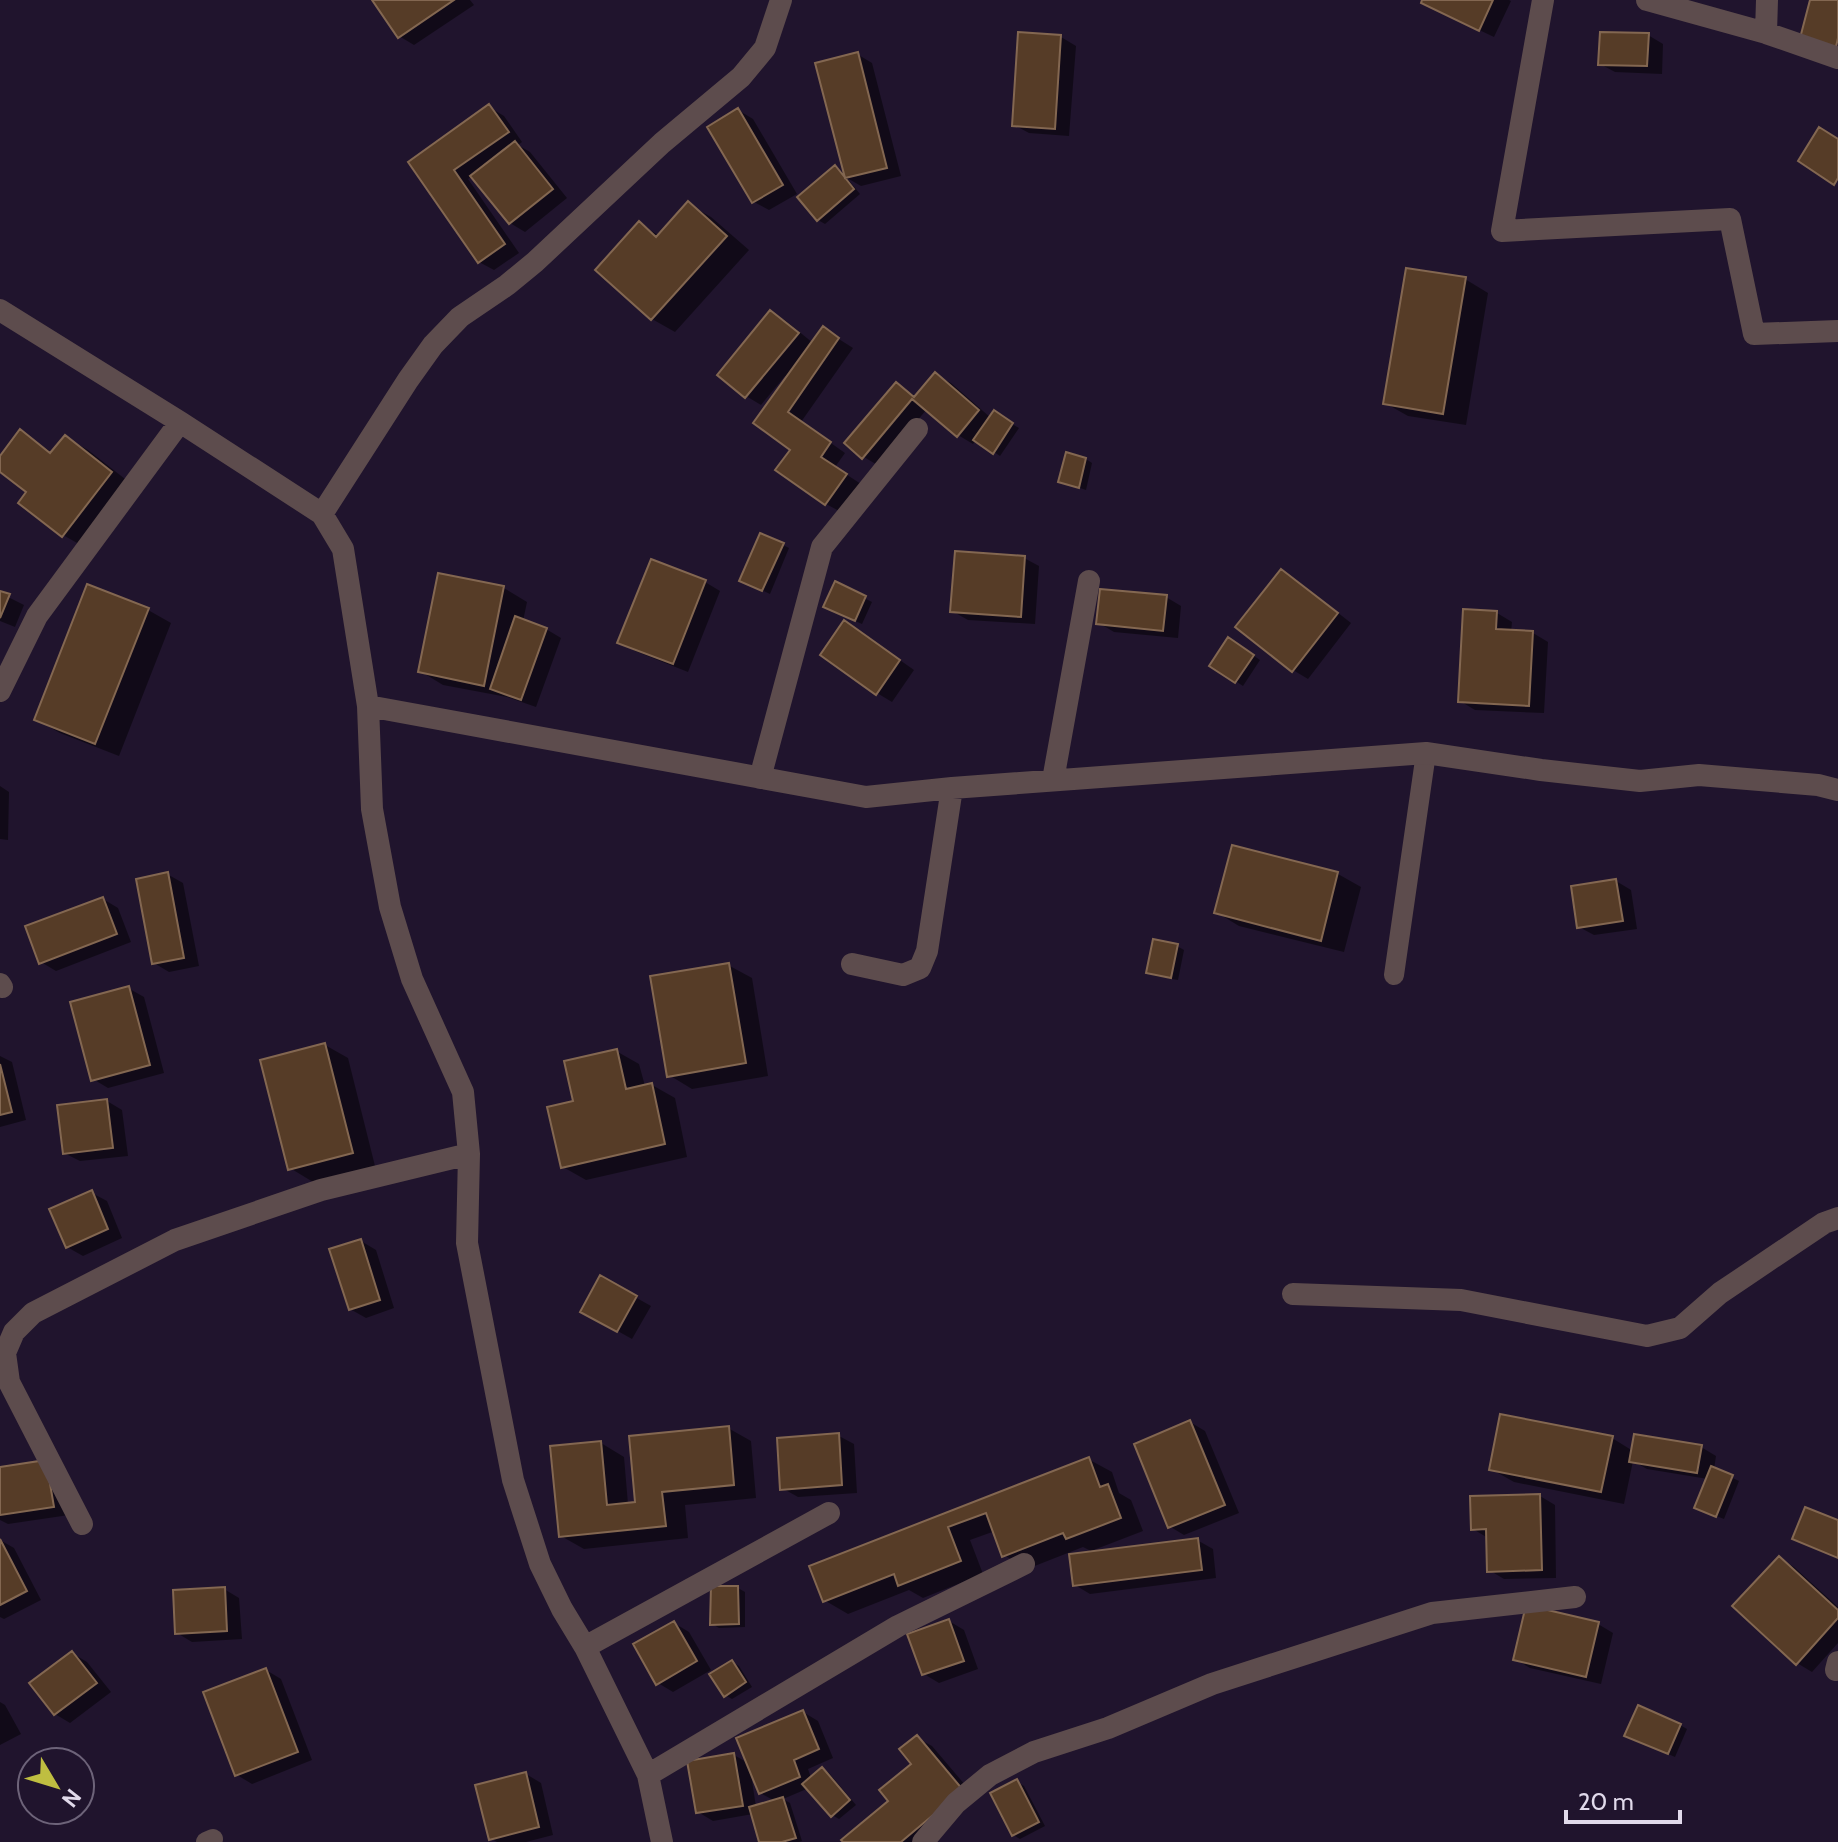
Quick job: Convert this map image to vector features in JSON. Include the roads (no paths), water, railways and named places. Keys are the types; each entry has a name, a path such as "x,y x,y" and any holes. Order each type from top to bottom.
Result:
{"street":[{"path":"322,514 433,345 460,317 535,262 662,143 741,77 765,48 781,0"},
{"path":"1543,0 1502,231 1730,219 1754,334 1838,331"},
{"path":"1647,0 1766,33 1838,58"},
{"path":"1766,33 1767,0"},
{"path":"0,310 322,514 343,549 368,706 372,809 390,907 412,979 463,1092 469,1154 467,1243 513,1480 540,1564 648,1775 662,1842"},
{"path":"0,691 37,616 180,422"},
{"path":"760,778 822,547 917,429"},
{"path":"1053,780 1089,581"},
{"path":"368,706 866,797 1426,753 1640,781 1699,775 1818,785 1838,790"},
{"path":"852,964 903,975 920,968 927,951 952,788"},
{"path":"82,1524 9,1382 5,1353 14,1332 33,1313 175,1240 321,1190 469,1154"},
{"path":"1293,1294 1461,1300 1647,1336 1680,1328 1720,1293 1824,1223 1838,1218"},
{"path":"585,1647 829,1513"},
{"path":"648,1775 898,1626 1024,1564"},
{"path":"923,1842 956,1803 990,1775 1034,1752 1108,1728 1212,1684 1432,1613 1575,1597"}],"lane":[{"path":"1394,975 1426,753"}]}
